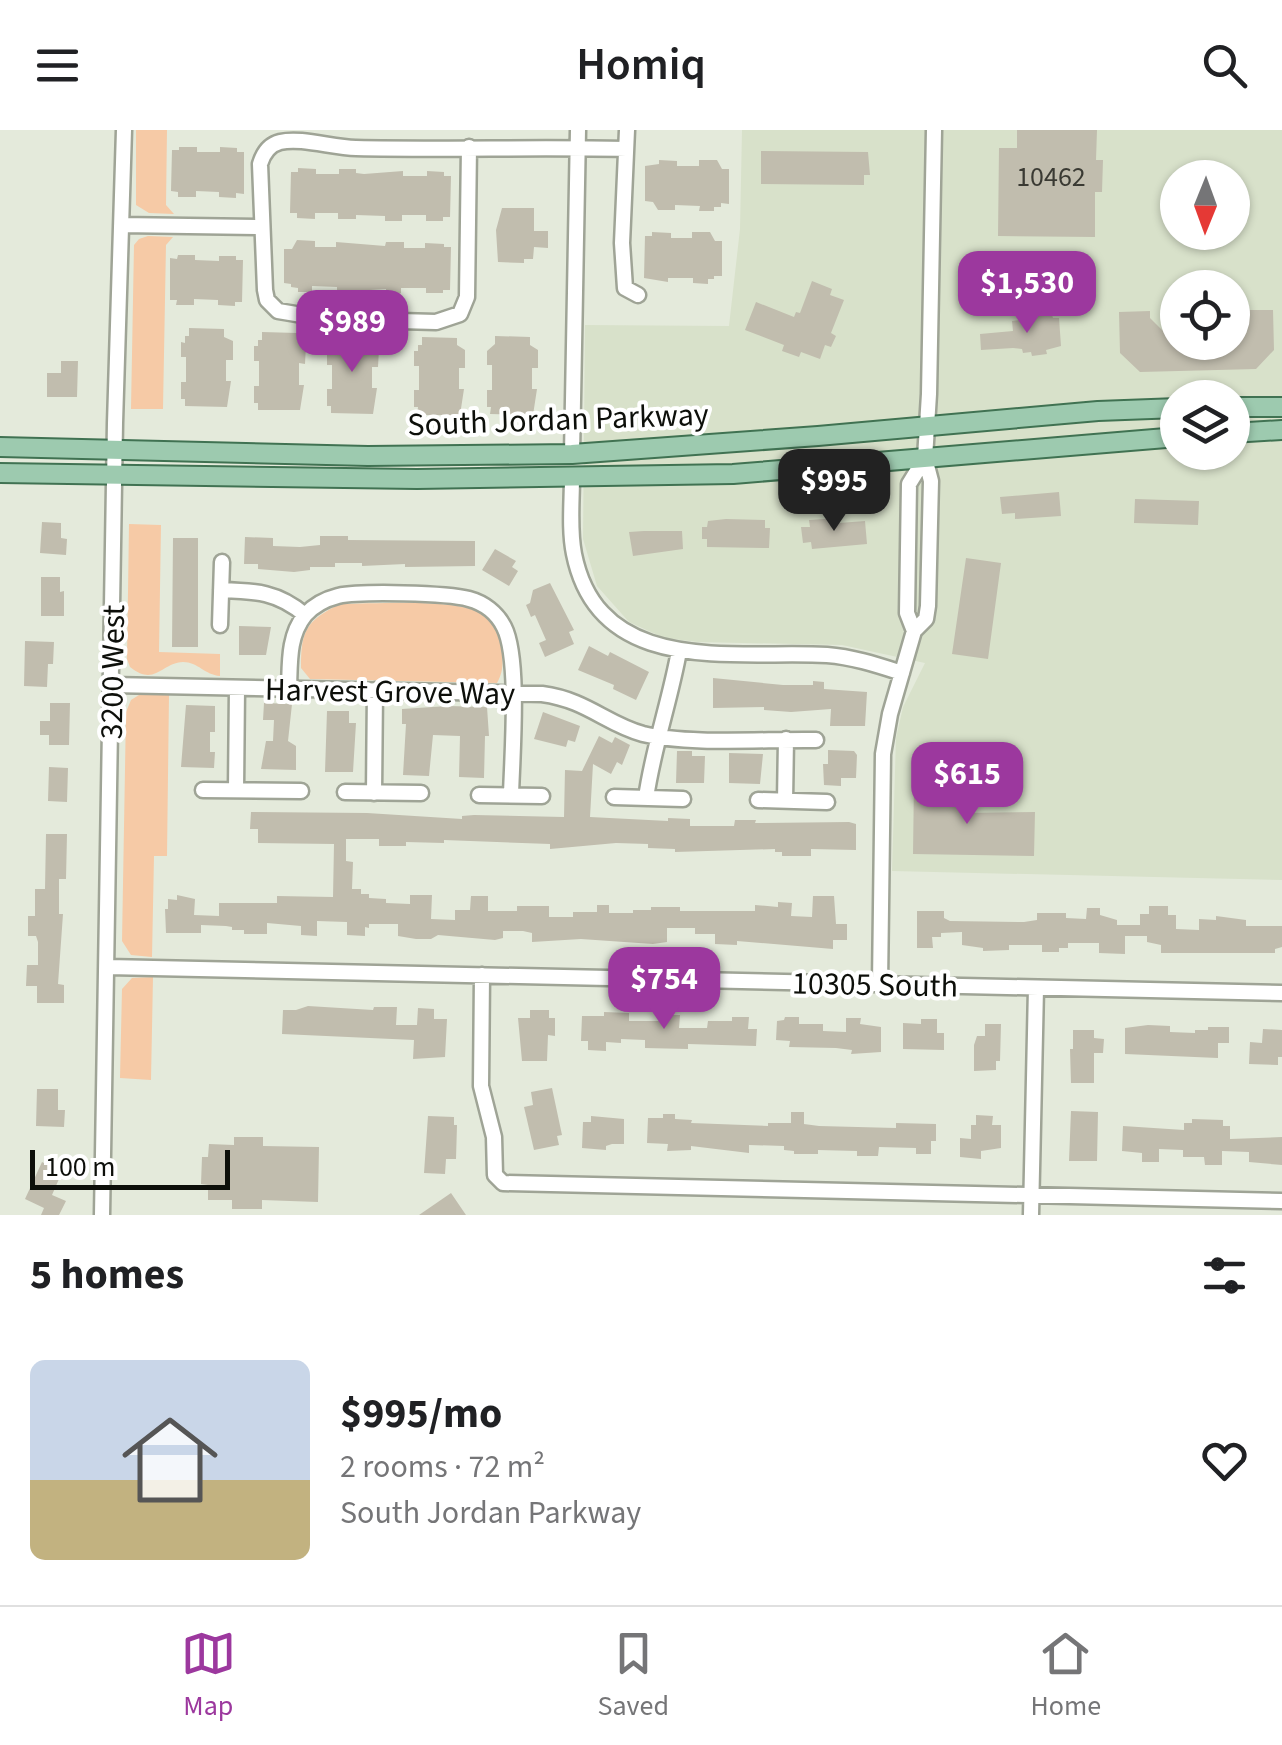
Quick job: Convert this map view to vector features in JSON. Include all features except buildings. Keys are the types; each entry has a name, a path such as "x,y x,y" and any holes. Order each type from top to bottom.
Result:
{"main road":[{"path":"1250,407 1282,407"},
{"name":"South Jordan Parkway","path":"0,448 386,456 572,454 1160,409"},
{"path":"1250,432 1282,430"},
{"name":"South Jordan Parkway","path":"0,473 572,477 758,472 1160,439"}],"street":[{"name":"3200 West","path":"102,1215 124,130"},
{"path":"572,454 578,130"},
{"path":"626,130 623,270 625,288 638,294"},
{"path":"880,984 882,766 887,728 902,672 914,631 926,619 928,606 931,481 925,458 934,130"},
{"path":"469,147 466,302 460,314 436,322 335,320 282,313 270,304 265,290 261,158 279,142 359,148 469,147 626,149"},
{"path":"121,225 262,227"},
{"path":"914,631 907,614 909,484 925,458"},
{"path":"572,477 574,556 592,598 624,631 652,645 679,652 826,655 902,672"},
{"path":"220,625 222,562"},
{"path":"221,590 266,592 285,599 305,615"},
{"path":"288,689 291,645 305,615 325,601 349,594 472,600 488,608 505,629 510,646 511,795"},
{"path":"646,798 652,752 666,714 679,652"},
{"name":"Harvest Grove Way","path":"112,685 542,694 572,700 629,729 658,737 816,740"},
{"path":"236,790 237,688"},
{"path":"374,792 375,690"},
{"path":"785,801 786,739"},
{"path":"202,790 301,791"},
{"path":"345,792 421,793"},
{"path":"480,794 542,796"},
{"path":"614,797 683,798"},
{"path":"758,800 827,802"},
{"name":"10305 South","path":"108,967 1282,993"},
{"path":"482,976 481,1086 494,1137 494,1169 498,1180 509,1184 1282,1202"},
{"path":"1030,1215 1036,988"}],"shaded area":[{"path":"136,130 167,130 166,205 174,214 149,213 136,205"},
{"path":"742,130 1282,130 1282,880 892,871 896,738 903,707 925,663 842,645 664,638 629,622 597,586 583,539 585,325 729,326 740,229"},
{"path":"148,236 173,237 166,245 163,409 131,409 134,245"},
{"path":"129,524 161,525 159,652 220,654 220,676 183,662 146,675 130,667"},
{"path":"340,604 452,605 481,613 501,641 499,679 497,683 310,679 301,668 304,636 313,622"},
{"path":"139,695 169,695 167,856 154,856 152,957 131,955 122,941 126,712 131,700"},
{"path":"153,977 151,1080 120,1078 122,989 132,978"}]}
